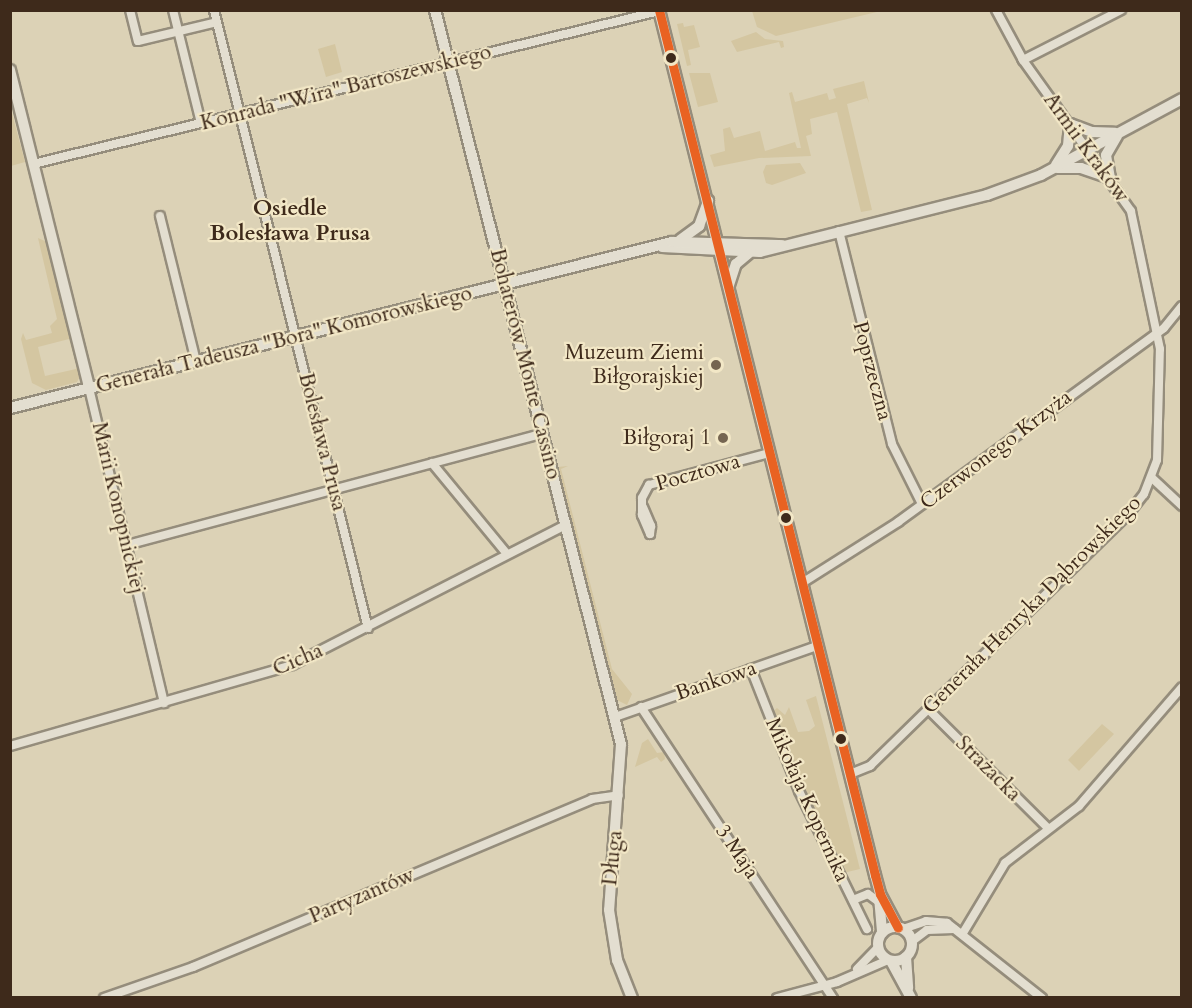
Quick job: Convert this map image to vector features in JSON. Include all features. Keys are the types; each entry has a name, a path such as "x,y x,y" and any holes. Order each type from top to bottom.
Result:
{"street":[{"path":"130,10 138,41 217,22"},
{"path":"173,10 201,123"},
{"name":"Bolesława Prusa","path":"214,10 368,628"},
{"name":"Bohaterów Monte Cassino","path":"435,10 615,717"},
{"name":"Armii Kraków","path":"996,10 1023,60 1110,178 1136,225 1158,332"},
{"path":"1023,60 1121,10"},
{"path":"659,11 708,200 879,898 882,933 878,947 852,973"},
{"name":"Konrada \"Wira\" Bartoszewskiego","path":"33,164 659,11"},
{"path":"202,26 221,38"},
{"name":"Marii Konopnickiej","path":"10,70 164,703"},
{"path":"782,244 987,195 1050,170 1182,99"},
{"path":"1050,170 1067,149 1070,124 1096,133 1119,133"},
{"path":"1050,170 1078,168 1110,178 1106,155 1119,133"},
{"path":"680,240 699,226 708,200"},
{"path":"160,216 196,362"},
{"name":"Poprzeczna","path":"838,231 892,444 922,504"},
{"name":"Generała Tadeusza \"Bora\" Komorowskiego","path":"10,408 662,247 680,240 782,244"},
{"name":"Generała Tadeusza \"Bora\" Komorowskiego","path":"662,247 721,253 749,253 782,244"},
{"path":"728,288 736,264 749,253"},
{"name":"Czerwonego Krzyża","path":"801,583 922,504 1158,332 1182,306"},
{"name":"Generała Henryka Dąbrowskiego","path":"850,774 870,766 1129,513 1152,478 1160,440 1158,332"},
{"path":"127,545 542,434"},
{"name":"Pocztowa","path":"643,507 642,494 654,482 769,453"},
{"path":"432,463 507,554"},
{"path":"1152,478 1182,506"},
{"name":"Cicha","path":"10,746 292,665 566,525"},
{"name":"Bankowa","path":"615,717 817,646"},
{"name":"Mikołaja Kopernika","path":"751,669 799,791 867,929"},
{"path":"960,932 1001,869 1047,827 1082,803 1182,687"},
{"name":"3 Maja","path":"641,707 833,998"},
{"name":"Strażacka","path":"929,710 1047,827"},
{"name":"Długa","path":"615,717 622,753 609,918 617,960 632,998"},
{"name":"Partyzantów","path":"104,998 193,967 592,799 619,795"},
{"path":"853,900 868,894 879,898 911,942"},
{"path":"882,933 936,921 960,932 1042,998"},
{"path":"910,996 906,957 911,942 927,930 960,932"},
{"path":"878,947 889,960 910,996"},
{"path":"777,998 824,984 889,960 906,957"}],"shaded area":[{"path":"881,10 776,36 757,27 752,11"},
{"path":"683,23 684,27 694,25 700,47 688,50 691,65 687,66 677,24"},
{"path":"756,32 765,39 783,41 784,47 781,48 779,42 737,52 731,41"},
{"path":"335,44 342,72 326,77 318,49"},
{"path":"689,73 710,73 718,102 698,107"},
{"path":"864,81 869,103 867,98 847,104 872,210 861,212 837,112 810,119 812,134 806,136 811,156 759,158 714,167 710,155 725,151 723,129 730,127 734,138 760,131 765,151 795,142 797,148 801,148 789,93 792,92 795,102 827,93 829,100 836,98 833,89"},
{"path":"10,106 25,162 11,166 10,166"},
{"path":"800,163 806,173 772,185 766,183 763,172 766,165"},
{"path":"38,238 47,242 76,363 69,339 38,347 45,376 76,369 77,365 80,376 77,382 46,390 32,383 21,339 23,333 26,340 52,333 50,326 57,319"},
{"path":"568,466 561,469 612,669 632,694 627,705 617,700 558,467"},
{"path":"816,696 860,869 843,873 807,795 800,787 802,783 771,713 777,708 785,715 789,707 798,732 809,731 815,726 806,700"},
{"path":"1102,724 1114,734 1079,771 1068,760"},
{"path":"648,739 657,753 664,752 665,759 661,762 657,757 635,767 642,743"}],"transit line":[{"path":"659,10 875,875 880,894 898,928"}],"place":[{"name":"Muzeum Ziemi Biłgorajskiej","path":"716,365"},
{"name":"Biłgoraj 1","path":"723,438"}],"district":[{"name":"Osiedle Bolesława Prusa","path":"290,220"}]}
